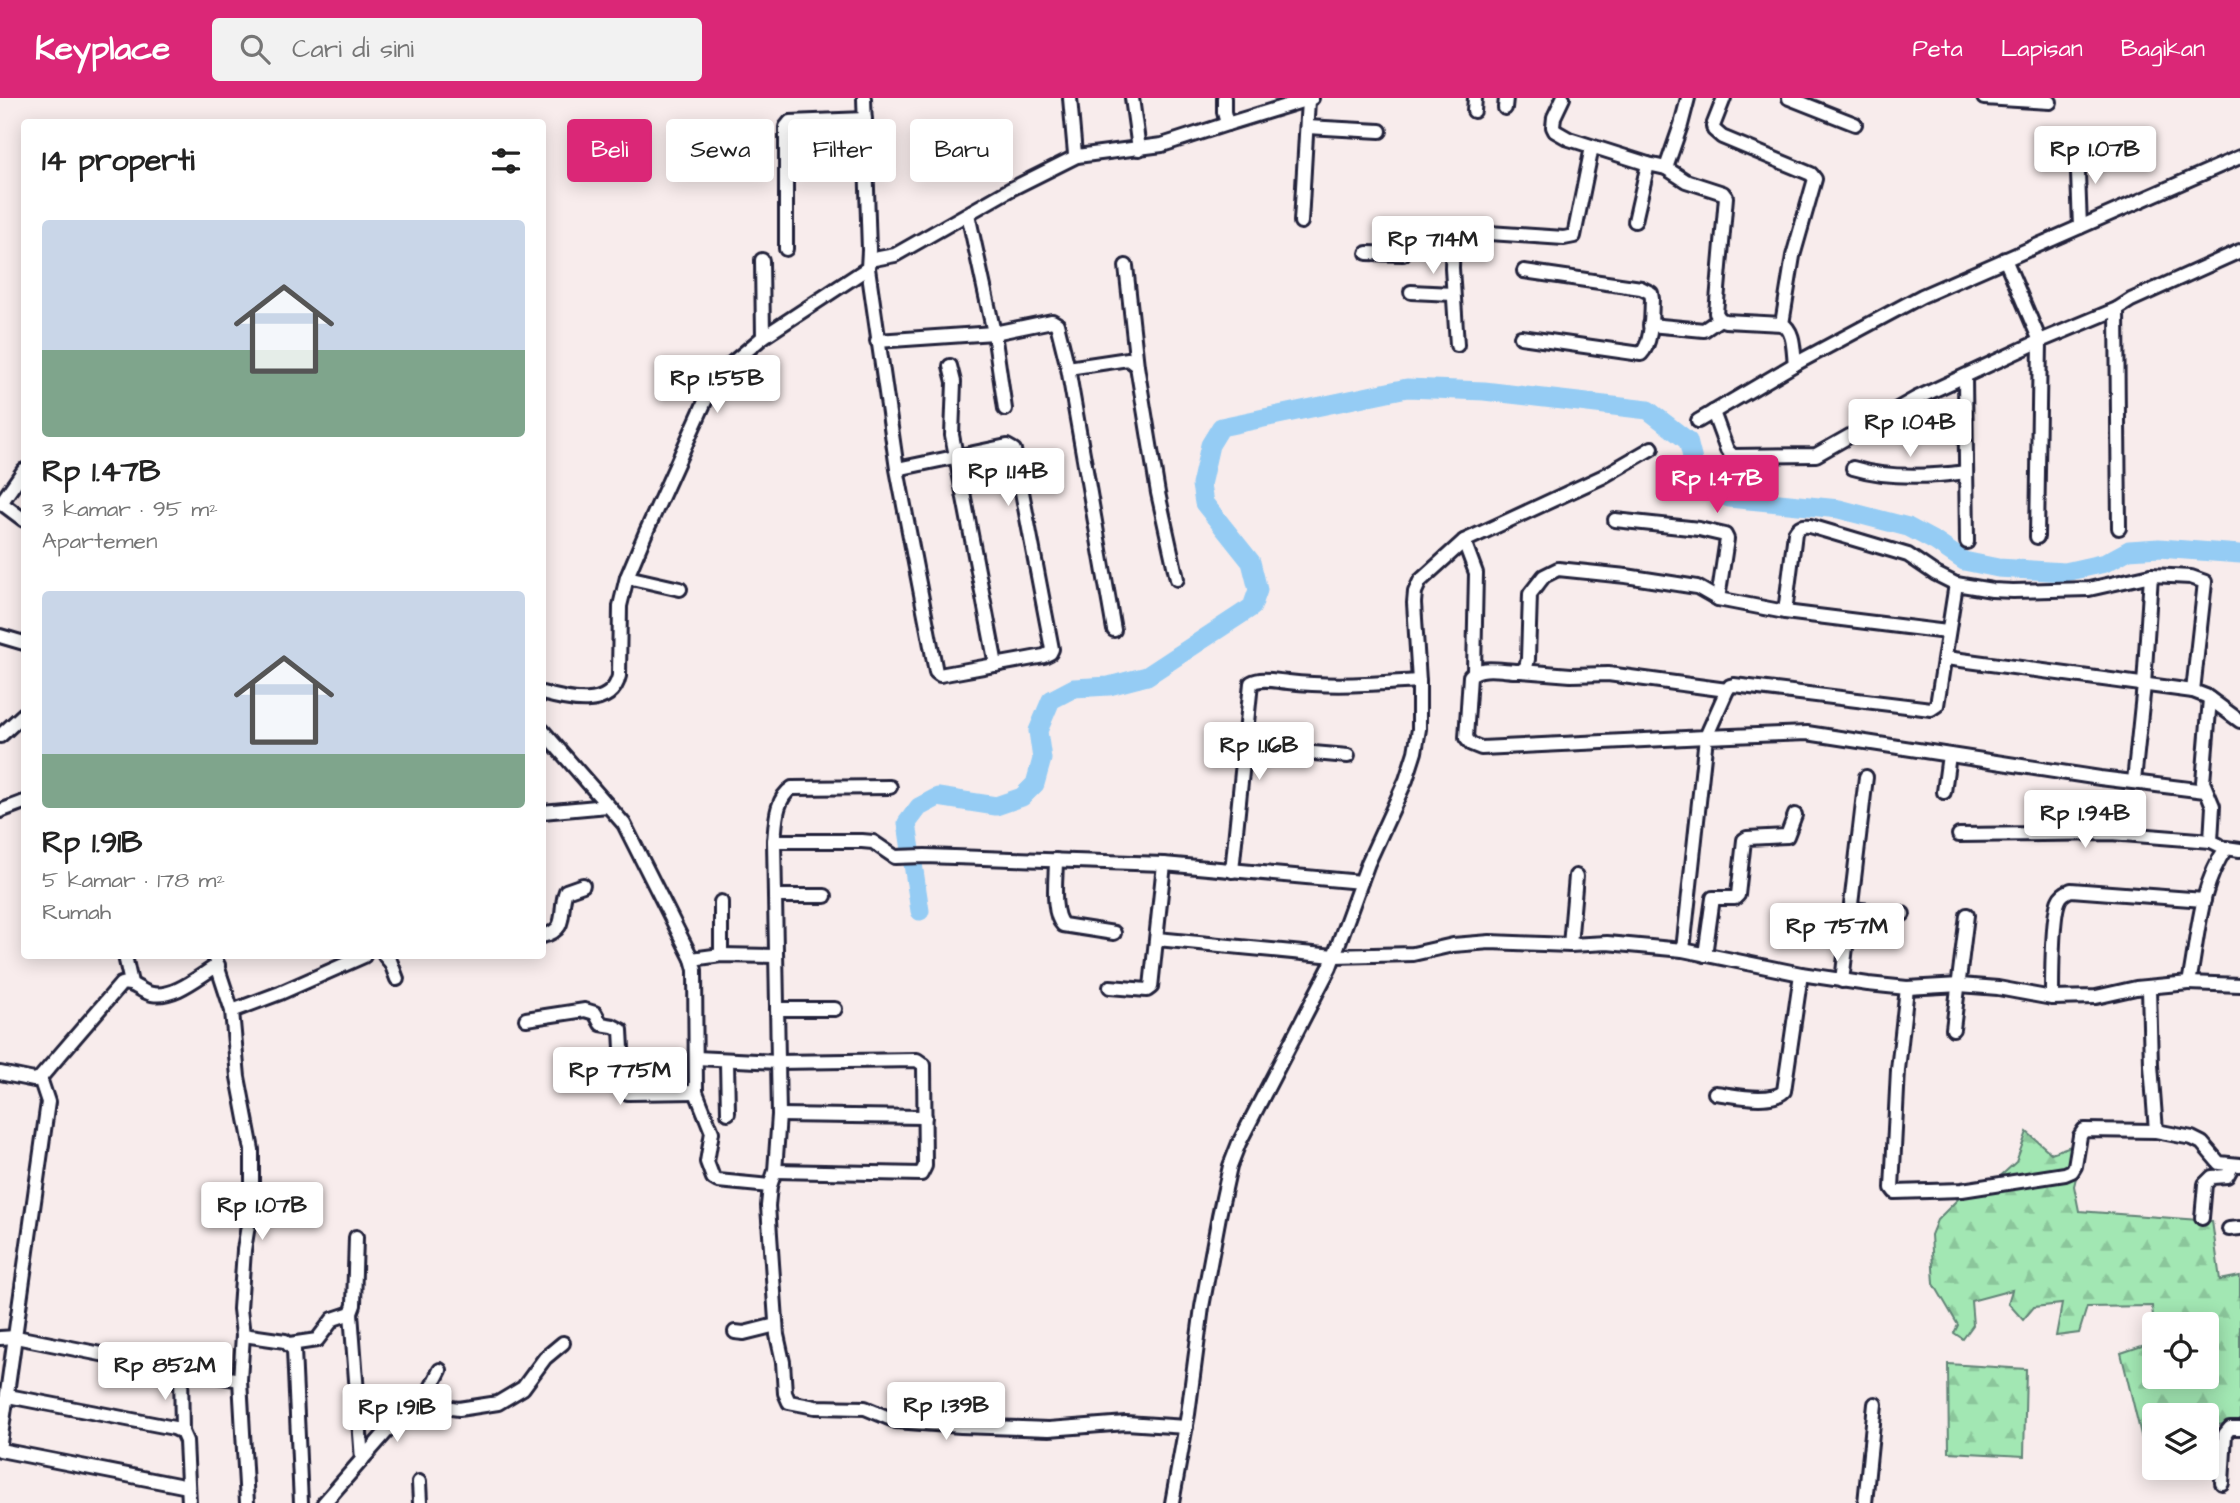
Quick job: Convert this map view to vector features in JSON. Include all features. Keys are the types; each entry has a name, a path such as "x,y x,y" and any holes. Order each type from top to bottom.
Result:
{"street":[{"path":"864,98 865,119"},
{"path":"1070,98 1077,156"},
{"path":"1132,98 1139,149"},
{"path":"1224,98 1227,124"},
{"path":"1563,98 1554,117 1555,131 1592,147 1666,168 1686,181 1723,193 1727,197 1716,313 1720,319 1731,322 1782,324 1790,330 1795,364"},
{"path":"1666,168 1688,98"},
{"path":"1724,98 1713,126 1714,130 1722,137 1811,174 1815,179 1793,256 1782,324"},
{"path":"1789,98 1855,124"},
{"path":"1984,98 2050,102"},
{"path":"546,694 568,701 589,701 608,693 617,685 620,606 628,577 707,397 731,364 763,337 868,264 895,255 1011,188 1077,156 1162,145 1310,99 1301,222"},
{"path":"786,249 784,132 788,124"},
{"path":"1307,127 1380,131"},
{"path":"1367,253 1403,254 1414,228 1564,238 1574,236 1592,147"},
{"path":"2077,147 2080,227"},
{"path":"1698,421 1795,364 1922,296 2240,157"},
{"path":"1635,221 1648,164"},
{"path":"866,182 868,264 877,341 897,469 936,672 945,674 996,665 1044,656 1051,651 1014,450 1007,446 897,469"},
{"path":"968,214 994,333 1005,410"},
{"path":"1453,230 1451,268 1457,345"},
{"path":"1713,412 1727,450 1733,456 1816,455 1916,399 2240,251"},
{"path":"2005,259 2040,341 2037,537"},
{"path":"762,260 763,337"},
{"path":"1126,266 1137,366 1158,493 1177,579"},
{"path":"1521,337 1641,354 1645,349 1650,325 1652,299 1647,290 1524,271"},
{"path":"1411,292 1453,294"},
{"path":"2117,309 2119,527"},
{"path":"1650,325 1704,330 1720,319"},
{"path":"877,341 994,333 1055,322 1068,368 1114,630"},
{"path":"1068,368 1122,359 1133,361 1137,366"},
{"path":"950,366 954,382 952,435 996,665"},
{"path":"1965,377 1967,542"},
{"path":"1172,1503 1186,1427 1202,1307 1230,1166 1238,1143 1334,956 1361,882 1406,780 1415,752 1419,729 1419,681 1415,592 1420,581 1464,541 1591,482 1652,448"},
{"path":"1853,468 1873,474 1936,477 1966,472"},
{"path":"21,474 1,503 21,518"},
{"path":"1615,520 1699,529 1725,535 1727,539 1718,599"},
{"path":"1785,612 1795,533 1803,526 1908,555 1956,584 2013,591 2089,589 2151,575 2192,577 2206,582 2193,691"},
{"path":"1464,541 1476,573 1474,671 1469,681 1466,738 1476,747 1807,733 2100,778 2205,790"},
{"path":"1521,671 1526,667 1528,659 1530,594 1544,576 1558,569 1697,587 1718,599 1785,612 1947,632"},
{"path":"2134,781 2151,575"},
{"path":"628,577 680,589"},
{"path":"1683,950 1706,737 1730,685 1931,709 1937,705 1956,584"},
{"path":"0,636 21,642"},
{"path":"1946,658 2193,691 2210,699 2240,720"},
{"path":"1474,671 1608,674 1727,690"},
{"path":"1232,871 1251,683 1256,680 1352,686 1419,681"},
{"path":"2210,699 2203,782 2213,806 2211,841"},
{"path":"0,736 21,717"},
{"path":"546,735 624,824 692,959 695,970 696,1093 712,1132 707,1163 713,1178 718,1181 770,1186"},
{"path":"1245,747 1348,756"},
{"path":"1944,792 1949,755"},
{"path":"1842,981 1866,777"},
{"path":"890,787 792,788 784,793 779,806 774,841 779,1115 775,1171 768,1206 777,1330 785,1394 791,1404 865,1408 896,1421 1049,1429 1136,1423 1186,1427"},
{"path":"0,811 21,803"},
{"path":"546,812 608,806"},
{"path":"1705,955 1713,898 1735,898 1738,895 1744,840 1787,836 1795,815"},
{"path":"1959,835 2111,832 2211,841 2226,848 2240,850"},
{"path":"774,841 873,842 890,856 900,858 916,856 1164,864 1361,882"},
{"path":"2189,983 2204,900 2219,858 2226,848"},
{"path":"1056,860 1056,911 1059,922 1063,925 1114,933"},
{"path":"1110,987 1149,989 1164,864"},
{"path":"1570,945 1576,876"},
{"path":"546,935 554,933 559,926 566,891 583,885"},
{"path":"2052,998 2058,901 2064,893 2071,890 2204,900"},
{"path":"775,896 825,896"},
{"path":"721,902 721,955"},
{"path":"1850,909 1903,914"},
{"path":"1953,1029 1967,915"},
{"path":"1157,939 1334,956 1413,954 1453,945 1490,942 1570,945 1607,943 1683,950 1842,981 1907,988 1960,985 1998,988 2052,998 2096,997 2113,992 2189,983 2240,985"},
{"path":"692,959 721,955 775,956"},
{"path":"126,959 131,983"},
{"path":"232,1011 356,959"},
{"path":"388,959 397,979"},
{"path":"0,1073 34,1080 40,1078 121,984 131,983 149,994 177,990 216,960 232,1011 238,1077 252,1150 252,1200 244,1250 240,1309 243,1335 240,1380 247,1503"},
{"path":"1715,1093 1770,1098 1779,1097 1784,1091 1801,974"},
{"path":"1907,988 1898,1070 1892,1188 1895,1192 1962,1190 2065,1174 2072,1171 2080,1136 2084,1130 2156,1131 2192,1138 2202,1143 2219,1163 2236,1165"},
{"path":"2149,988 2156,1131"},
{"path":"777,1009 835,1009"},
{"path":"526,1019 585,1010 595,1013 601,1024 621,1030 624,1086 628,1093 696,1093"},
{"path":"696,1059 921,1062 925,1075 925,1166 920,1174 775,1171"},
{"path":"727,1061 728,1113"},
{"path":"0,1443 48,1102 40,1078"},
{"path":"779,1115 925,1117"},
{"path":"2202,1218 2205,1184 2212,1177 2227,1175 2236,1165"},
{"path":"356,1237 354,1305 351,1313 362,1460"},
{"path":"290,1344 317,1340 333,1319 351,1313"},
{"path":"735,1332 777,1330"},
{"path":"243,1335 285,1341 294,1350 301,1503"},
{"path":"0,1338 16,1337 240,1380"},
{"path":"421,1404 459,1409 498,1404 523,1388 545,1358 563,1343"},
{"path":"181,1370 182,1432 186,1441 189,1503"},
{"path":"324,1503 401,1415 421,1404 429,1395 439,1370"},
{"path":"8,1396 174,1428 182,1432"},
{"path":"1866,1503 1875,1404"},
{"path":"2222,1483 2225,1434 2230,1428 2240,1428"},
{"path":"0,1450 188,1487"},
{"path":"419,1482 420,1503"}],"green space":[{"path":"2027,1132 2051,1153 2085,1141 2074,1186 2079,1211 2212,1221 2220,1280 2240,1276 2240,1425 2219,1425 2219,1403 2142,1403 2142,1439 2121,1353 2142,1346 2142,1389 2219,1389 2219,1312 2153,1312 2152,1306 2087,1307 2079,1333 2056,1336 2062,1304 2034,1307 2023,1320 2008,1303 2012,1290 1971,1301 1973,1325 1963,1339 1954,1333 1958,1325 1934,1284 1931,1235 1937,1220 1968,1189 1995,1181 2016,1162"},
{"path":"1948,1364 2026,1369 2024,1456 1949,1452"}],"waterway":[{"path":"920,911 907,823 919,807 938,797 996,806 1022,797 1035,784 1042,759 1038,731 1051,700 1074,688 1109,686 1147,676 1252,607 1258,590 1251,562 1204,503 1201,485 1210,445 1221,427 1407,388 1484,391 1648,410 1688,441 1695,469 1711,491 1729,498 1839,509 1908,527 1964,561 1998,568 2065,572 2105,563 2129,550 2159,548 2240,554"}]}
